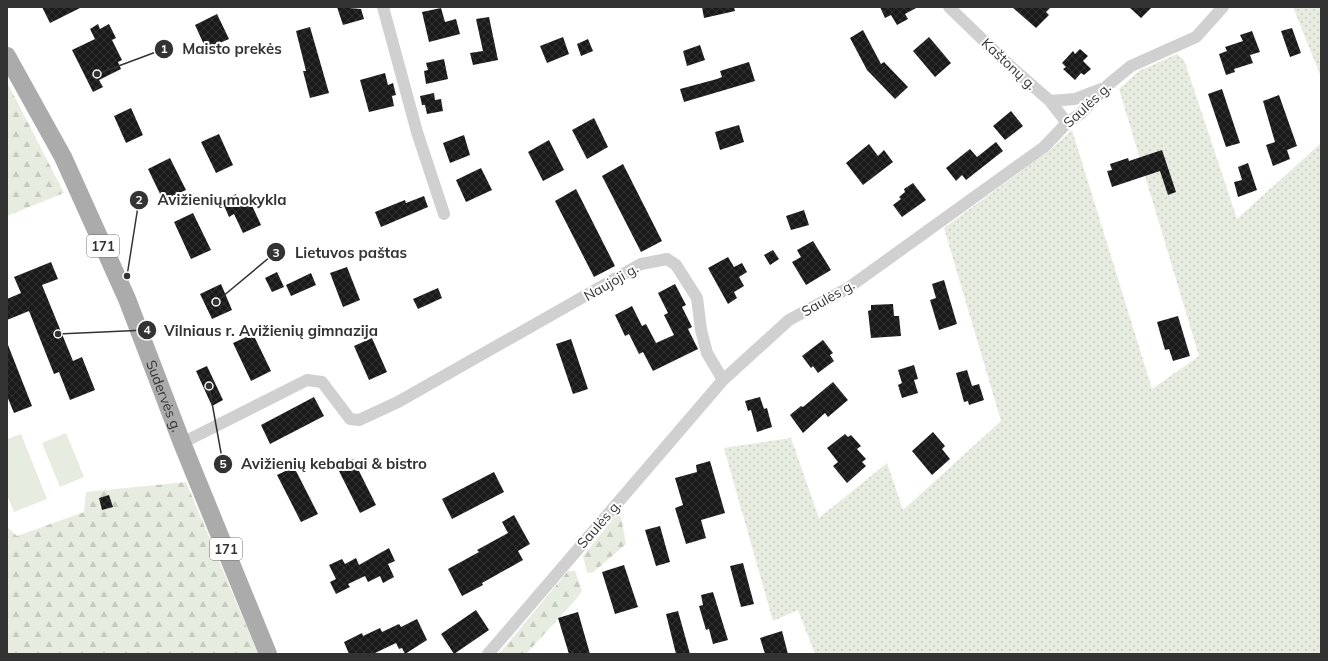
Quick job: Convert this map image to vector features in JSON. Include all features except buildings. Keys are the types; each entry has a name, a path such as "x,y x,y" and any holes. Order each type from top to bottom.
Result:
{"main road":[{"name":"Sudervės g.","path":"7,56 63,157 127,299 182,443 268,654"}],"street":[{"path":"383,7 417,132 444,214"},
{"name":"Kaštonų g.","path":"949,7 1010,66 1050,101 1067,123"},
{"name":"Saulės g.","path":"488,654 542,588 723,380 789,320 848,288 1044,147 1067,123 1080,114 1109,84 1131,66 1196,37 1223,7"},
{"path":"1050,101 1075,99 1092,94 1109,84"},
{"name":"Naujoji g.","path":"182,443 307,380 322,382 350,419 359,420 398,402 641,264 667,259 676,265 697,298 701,330 707,353 723,380"}],"green space":[{"path":"1293,7 1321,7 1321,77"},
{"path":"1177,54 1184,60 1237,219 1321,143 1321,654 815,654 798,610 773,621 724,448 791,438 819,518 887,463 903,510 1001,421 944,228 1050,150 1072,130 1152,389 1199,356 1119,89 1139,71"},
{"path":"7,82 64,193 7,216"},
{"path":"66,433 84,477 60,487 42,443"},
{"path":"21,434 47,499 14,512 7,495 7,439"},
{"path":"186,482 258,654 7,654 7,527 17,536 84,512 86,492"},
{"path":"617,514 621,517 626,544 592,573 587,572 583,556"},
{"path":"568,571 575,571 582,591 578,597 526,654 499,654"}],"place":[{"name":"Maisto prekės","path":"97,74"},
{"name":"Avižienių mokykla","path":"127,276"},
{"name":"Lietuvos paštas","path":"216,302"},
{"name":"Vilniaus r. Avižienių gimnazija","path":"58,334"},
{"name":"Avižienių kebabai & bistro","path":"209,386"}]}
